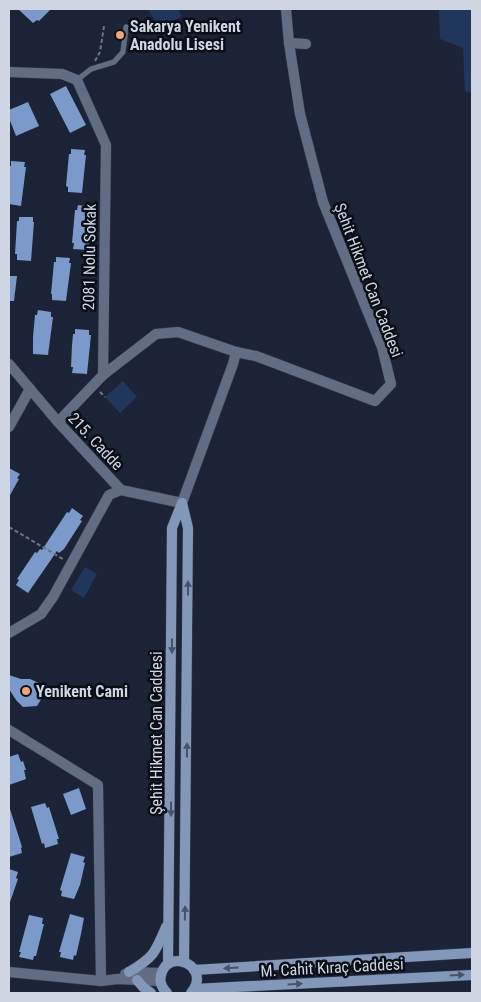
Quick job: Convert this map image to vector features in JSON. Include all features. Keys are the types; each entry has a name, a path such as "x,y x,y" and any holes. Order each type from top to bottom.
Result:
{"street":[{"name":"Şehit Hikmet Can Caddesi","path":"168,964 172,528 236,352 256,356 375,401 391,384 382,347 323,202 300,114 289,43 286,9"},
{"path":"289,43 306,44"},
{"path":"9,72 62,74 76,80"},
{"name":"2081 Nolu Sokak","path":"76,80 106,146 102,375"},
{"path":"58,422 102,375 156,334 178,332 236,352"},
{"name":"215. Cadde","path":"9,364 58,422 121,490 182,503"},
{"path":"9,427 30,389"},
{"path":"9,633 41,614 72,564 109,495 121,490"},
{"name":"Şehit Hikmet Can Caddesi","path":"182,503 188,528 184,962"},
{"path":"9,730 98,785 101,981"},
{"path":"118,979 144,963 155,953 168,924"},
{"name":"M. Cahit Kıraç Caddesi","path":"194,970 472,953"},
{"path":"167,993 161,986 161,977 168,964 173,962 184,962 194,970 197,980 192,991"},
{"path":"9,972 101,981 161,977"},
{"path":"129,972 161,977"},
{"name":"M. Cahit Kıraç Caddesi","path":"192,991 472,974"},
{"path":"137,980 151,993"}],"lane":[{"path":"76,80 91,69 114,62 124,52 126,26"}],"path":[{"path":"91,69 100,52 104,26"},
{"path":"9,527 72,564"}],"shaded area":[{"path":"148,9 178,9 182,16 159,28"},
{"path":"439,9 472,9 472,93 465,91 463,48 440,39"},
{"path":"123,381 137,397 120,413 105,397"},
{"path":"85,567 97,574 84,598 71,590"}],"building":[{"path":"18,9 51,9 39,21 37,20 33,23"},
{"path":"66,86 86,125 70,133 50,94"},
{"path":"28,102 39,126 16,136 9,118 9,110"},
{"path":"71,149 85,150 82,193 68,192 68,187 66,186"},
{"path":"11,161 25,162 21,206 9,204 9,166 11,166"},
{"path":"78,205 91,207 91,212 93,212 88,250 73,249 75,210 77,210"},
{"path":"19,217 33,217 31,261 17,260 17,254 15,254 17,221 19,221"},
{"path":"56,257 70,258 66,301 52,300 51,294"},
{"path":"9,276 17,276 14,301 9,301"},
{"path":"38,310 51,312 51,317 53,317 48,355 33,354 35,315 37,315"},
{"path":"75,329 89,330 89,335 91,335 87,374 72,373 72,345"},
{"path":"9,468 20,474 9,497"},
{"path":"72,508 83,516 80,520 82,521 64,549 59,553 57,551 28,593 16,585 19,580 17,579 35,552 37,553 40,549 42,550 67,512 69,513"},
{"name":"Yenikent Cami","path":"9,675 21,679 30,679 39,683 43,696 37,706 23,707 16,700 9,689"},
{"path":"18,754 26,770 24,770 26,779 9,785 9,757"},
{"path":"79,788 86,809 71,815 63,794"},
{"path":"45,803 47,808 49,807 59,839 57,839 58,844 45,848 44,843 42,844 31,807"},
{"path":"9,809 22,847 22,853 9,857"},
{"path":"71,853 85,857 80,885 74,899 61,896 62,891 60,890"},
{"path":"9,869 18,872 16,878 18,879 10,902"},
{"path":"70,914 84,918 76,956 74,955 73,960 60,957 61,952 59,952"},
{"path":"29,915 43,918 42,924 44,924 36,956 34,956 33,960 19,957"}],"place":[{"name":"Sakarya Yenikent Anadolu Lisesi","path":"120,35"},
{"name":"Yenikent Cami","path":"26,691"}]}
